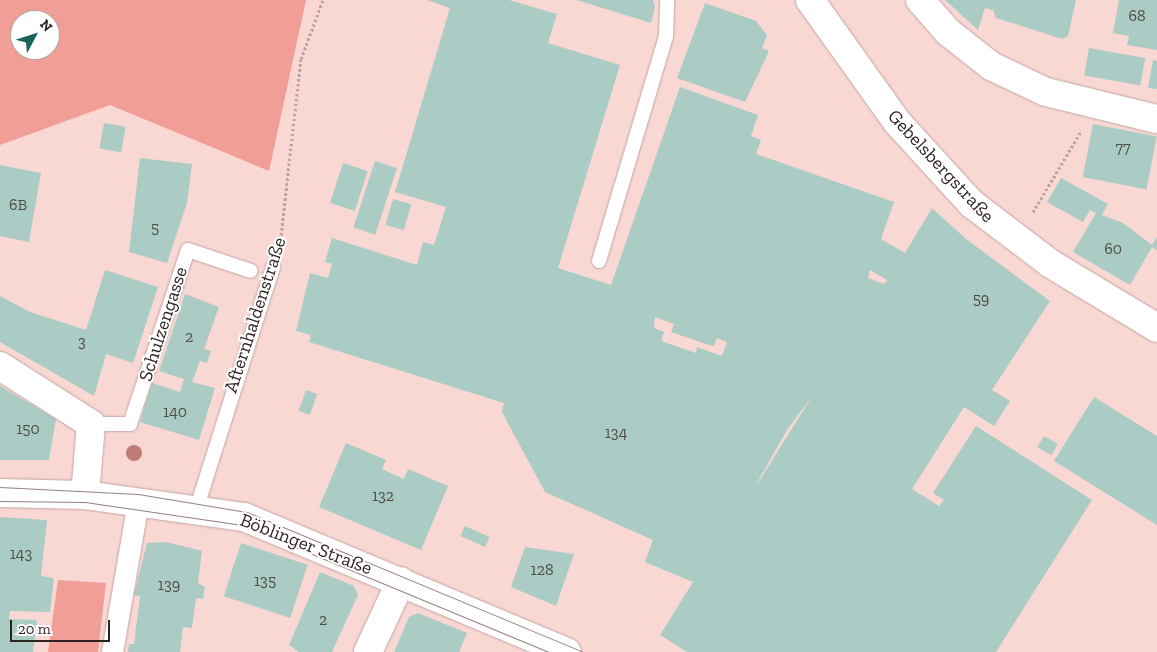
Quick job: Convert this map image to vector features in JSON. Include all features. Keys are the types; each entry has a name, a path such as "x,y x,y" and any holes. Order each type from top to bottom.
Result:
{"street":[{"name":"Gebelsbergstraße","path":"810,0 903,129 972,204 1016,240 1157,328"},
{"path":"920,0 948,32 991,66 1046,92 1095,107 1157,119"},
{"path":"0,366 91,424 85,495"},
{"name":"Böblinger Straße","path":"0,493 85,495 244,517 401,580 567,652"},
{"path":"112,652 138,501"},
{"path":"368,652 401,580"}],"lane":[{"path":"599,261 666,36 668,0"},
{"name":"Schulzengasse","path":"91,424 130,424 188,250 251,271"},
{"name":"Afternhaldenstraße","path":"196,510 273,267"}],"path":[{"name":"Afternhaldenstraße","path":"273,267 282,241 301,59 323,0"},
{"path":"1016,240 1095,107"}],"shaded area":[{"path":"0,0 306,0 269,171 110,105 0,145"},
{"path":"58,580 106,583 98,652 48,652"}],"building":[{"path":"427,0 509,0 557,14 548,43 620,65 558,268 611,285 680,87 758,115 751,136 761,140 756,154 894,202 881,239 905,253 932,208 966,239 1050,301 992,390 1010,401 994,426 964,407 912,489 939,506 944,500 933,493 976,426 1092,500 996,652 687,652 660,635 693,582 645,562 653,540 545,492 502,412 504,403 309,342 311,335 296,331 310,273 328,278 332,264 325,262 332,238 417,265 423,242 434,245 446,207 395,192 450,8","holes":["870,270 887,280 884,284 868,278","655,317 674,324 671,332 714,346 717,338 727,342 722,356 697,347 696,353 661,341 664,332 654,328","813,395 757,483 787,430"]},
{"path":"577,0 653,0 655,7 651,23"},
{"path":"945,0 1076,0 1068,36 1062,39 996,18 993,10 985,8 978,30"},
{"path":"1119,0 1157,0 1157,50 1127,45 1129,36 1113,33"},
{"path":"705,3 756,21 767,35 762,48 769,51 745,102 677,78"},
{"path":"1089,48 1145,58 1140,85 1084,76"},
{"path":"1153,60 1157,61 1157,89 1148,88"},
{"path":"104,123 126,127 121,152 99,149"},
{"path":"1093,124 1157,136 1147,189 1083,177"},
{"path":"140,158 192,164 187,203 167,263 129,252"},
{"path":"375,161 397,168 375,235 353,228"},
{"path":"343,163 368,171 355,211 330,203"},
{"path":"0,165 41,173 29,242 0,236"},
{"path":"1061,178 1108,204 1102,215 1123,223 1152,245 1157,237 1157,250 1152,247 1130,285 1073,252 1096,213 1090,210 1083,222 1047,202"},
{"path":"393,199 411,204 404,230 386,225"},
{"path":"105,270 158,287 133,363 106,354 94,396 0,342 0,296 30,312 86,330"},
{"path":"185,294 219,307 204,349 211,351 207,363 200,361 192,382 215,388 199,440 140,422 152,383 180,392 184,379 159,371"},
{"path":"0,386 56,419 49,460 0,460"},
{"path":"306,390 317,394 310,415 298,411"},
{"path":"1094,397 1157,436 1157,525 1054,461"},
{"path":"1044,436 1058,444 1051,455 1038,447"},
{"path":"346,443 386,460 382,469 404,479 408,469 448,486 421,550 319,507"},
{"path":"0,517 47,520 41,576 54,578 50,612 10,611 9,619 37,620 33,652 0,652"},
{"path":"465,526 490,537 485,547 461,536"},
{"path":"166,542 202,551 198,583 205,587 203,599 196,598 192,628 183,627 180,652 128,652 129,644 134,644 140,596 134,595 147,543"},
{"path":"241,543 308,565 290,618 224,596"},
{"path":"525,547 574,554 556,606 511,587"},
{"path":"320,572 354,586 358,595 332,652 299,652 289,645"},
{"path":"418,613 467,633 459,652 394,652 409,617"}],"tram line":[{"path":"0,487 138,494 247,512 583,652"},
{"path":"0,501 85,502 242,525 549,652"}]}
